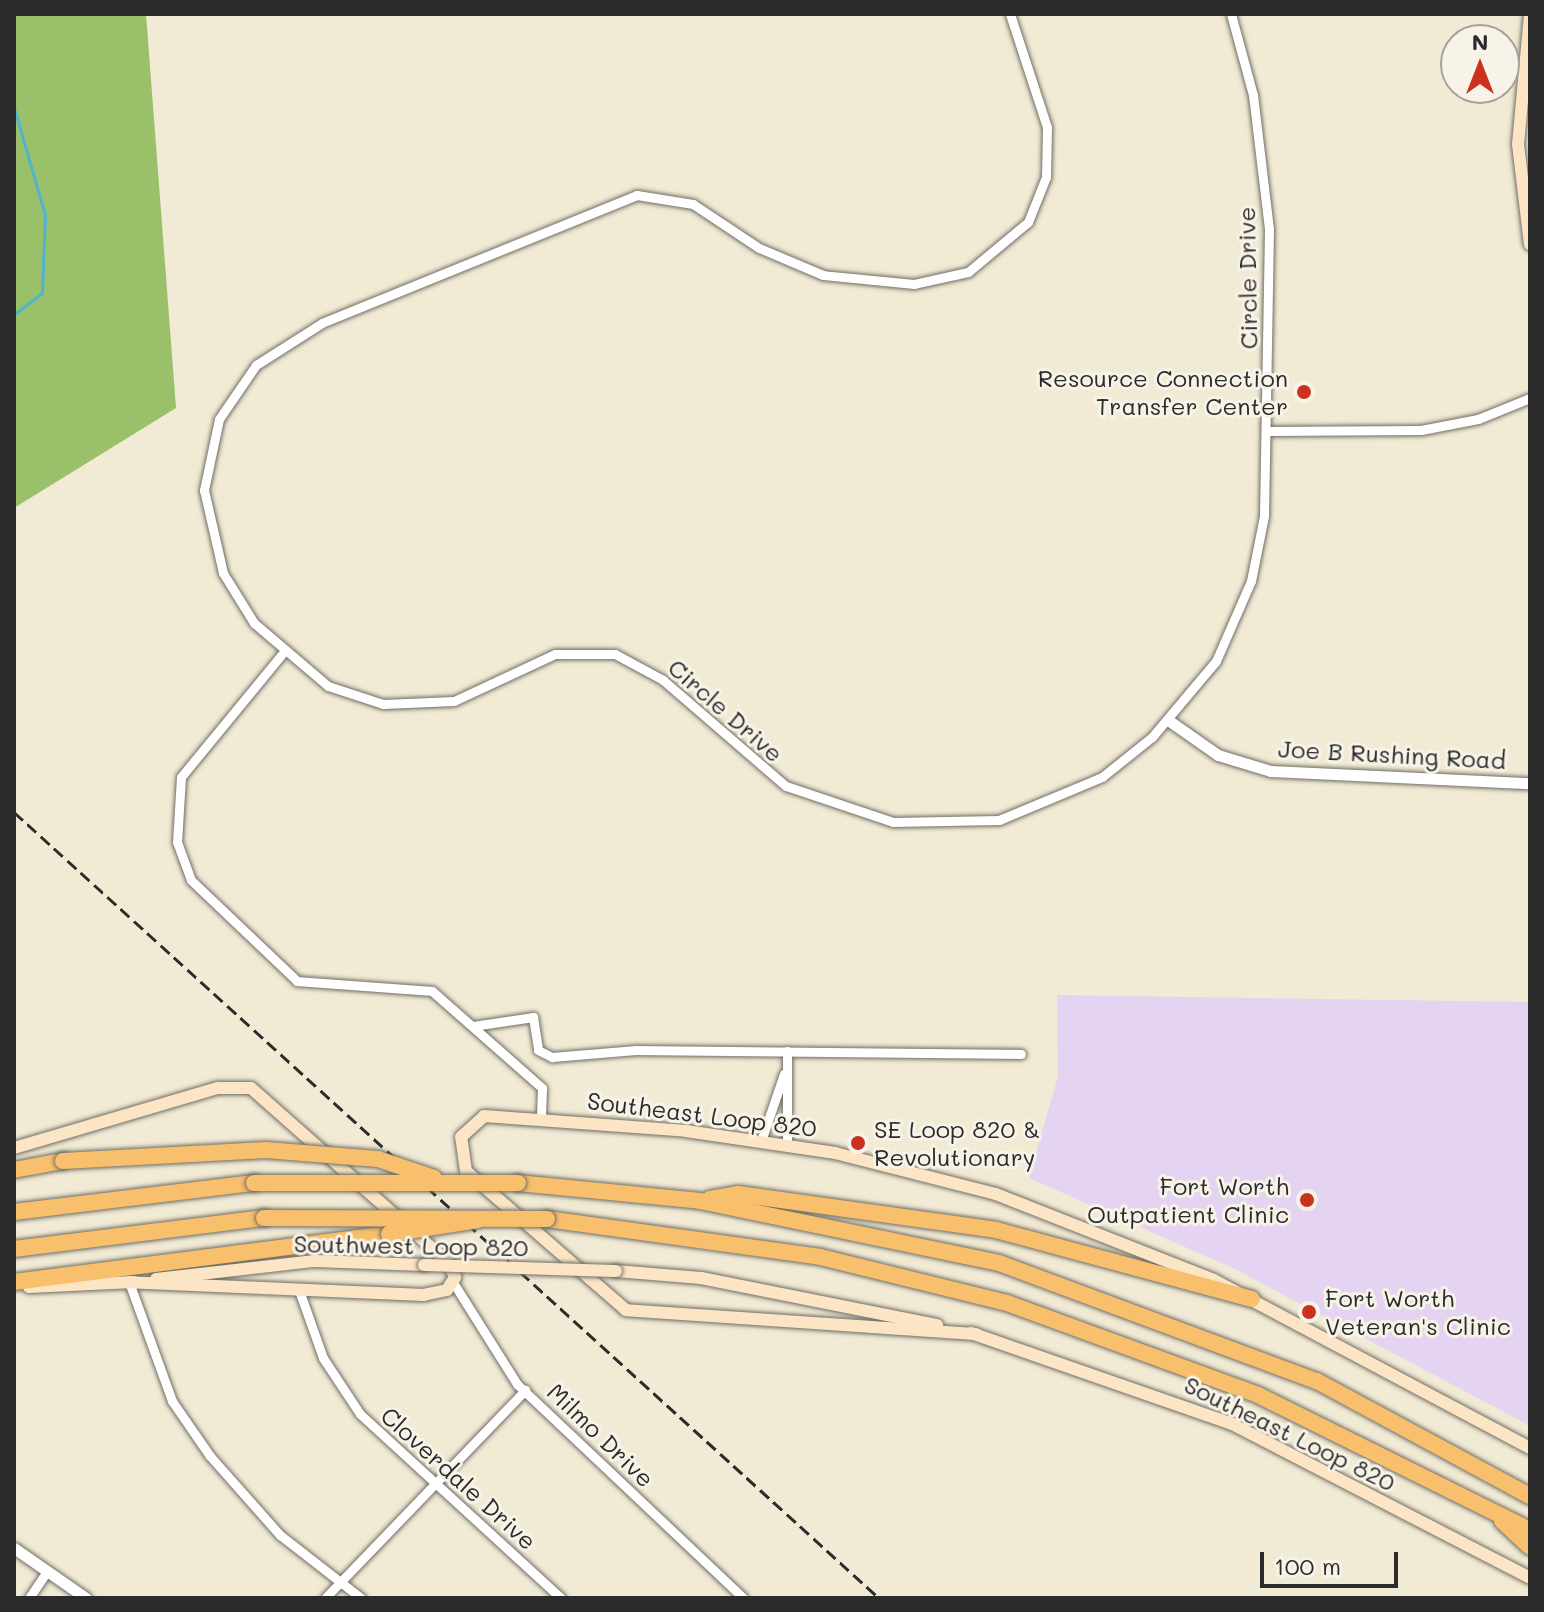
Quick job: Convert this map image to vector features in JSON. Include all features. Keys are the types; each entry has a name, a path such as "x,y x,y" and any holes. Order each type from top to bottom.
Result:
{"highway":[{"path":"14,1170 63,1161 266,1150 378,1159 434,1178"},
{"path":"14,1212 254,1183 434,1178 700,1201 999,1263 1225,1342 1317,1381 1530,1496"},
{"path":"700,1201 738,1194 996,1230 1252,1299"},
{"path":"14,1285 389,1234 442,1231 491,1216"},
{"path":"14,1249 264,1218 491,1216 547,1219 820,1257 1007,1303 1258,1395 1530,1530"},
{"path":"1493,1510 1530,1547"}],"main road":[{"path":"1530,15 1518,129 1530,244"},
{"path":"14,1148 218,1088 251,1088 448,1262 454,1284 424,1295 300,1293 129,1282"},
{"name":"Southeast Loop 820","path":"976,1334 626,1310 460,1161 461,1137 474,1119 541,1118 761,1141 891,1165 1072,1219 1252,1299 1530,1448"},
{"name":"Southwest Loop 820","path":"14,1285 129,1282 315,1261 616,1271"},
{"name":"Southeast Loop 820","path":"616,1271 701,1278 976,1334 1232,1424 1530,1578"}],"street":[{"name":"Circle Drive","path":"1010,14 1047,127 1046,177 1028,222 968,272 914,284 823,275 772,255 693,204 637,195 322,323 256,365 228,399 211,441 206,516 236,597 282,654 356,698 409,705 471,696 555,654 615,654 663,680 786,786 863,816 917,825 972,824 1049,804 1102,777 1168,720 1216,661 1240,613 1264,516 1267,431 1265,183 1231,14"},
{"path":"1267,431 1421,430 1478,419 1530,398"},
{"path":"282,654 181,777 177,842 191,880 297,981 421,986 473,1026 542,1088 541,1118"},
{"name":"Joe B Rushing Road","path":"1168,720 1218,755 1271,771 1530,783"},
{"path":"473,1026 533,1017 538,1050 552,1057 787,1051 1021,1054"},
{"path":"787,1051 784,1074 787,1145"},
{"path":"761,1141 784,1074"},
{"path":"129,1282 156,1366 190,1428 280,1535 361,1598"},
{"name":"Milmo Drive","path":"454,1284 497,1359 525,1390 743,1598"},
{"name":"Cloverdale Drive","path":"300,1293 323,1358 360,1414 561,1598"},
{"path":"325,1598 525,1390"},
{"path":"14,1548 86,1598"},
{"path":"29,1598 47,1571"}],"shaded area":[{"name":"Fort Worth Outpatient Clinic","path":"1057,995 1530,1002 1530,1426 1235,1269 1029,1178 1058,1076"}],"green space":[{"path":"14,14 146,14 176,408 14,508"}],"waterway":[{"path":"14,108 45,215 42,293 14,314"}],"railway":[{"path":"14,812 879,1598"}],"place":[{"name":"Resource Connection Transfer Center","path":"1304,392"},
{"name":"SE Loop 820 & Revolutionary","path":"858,1143"},
{"name":"Fort Worth Outpatient Clinic","path":"1307,1200"},
{"name":"Fort Worth Veteran's Clinic","path":"1309,1312"}]}
